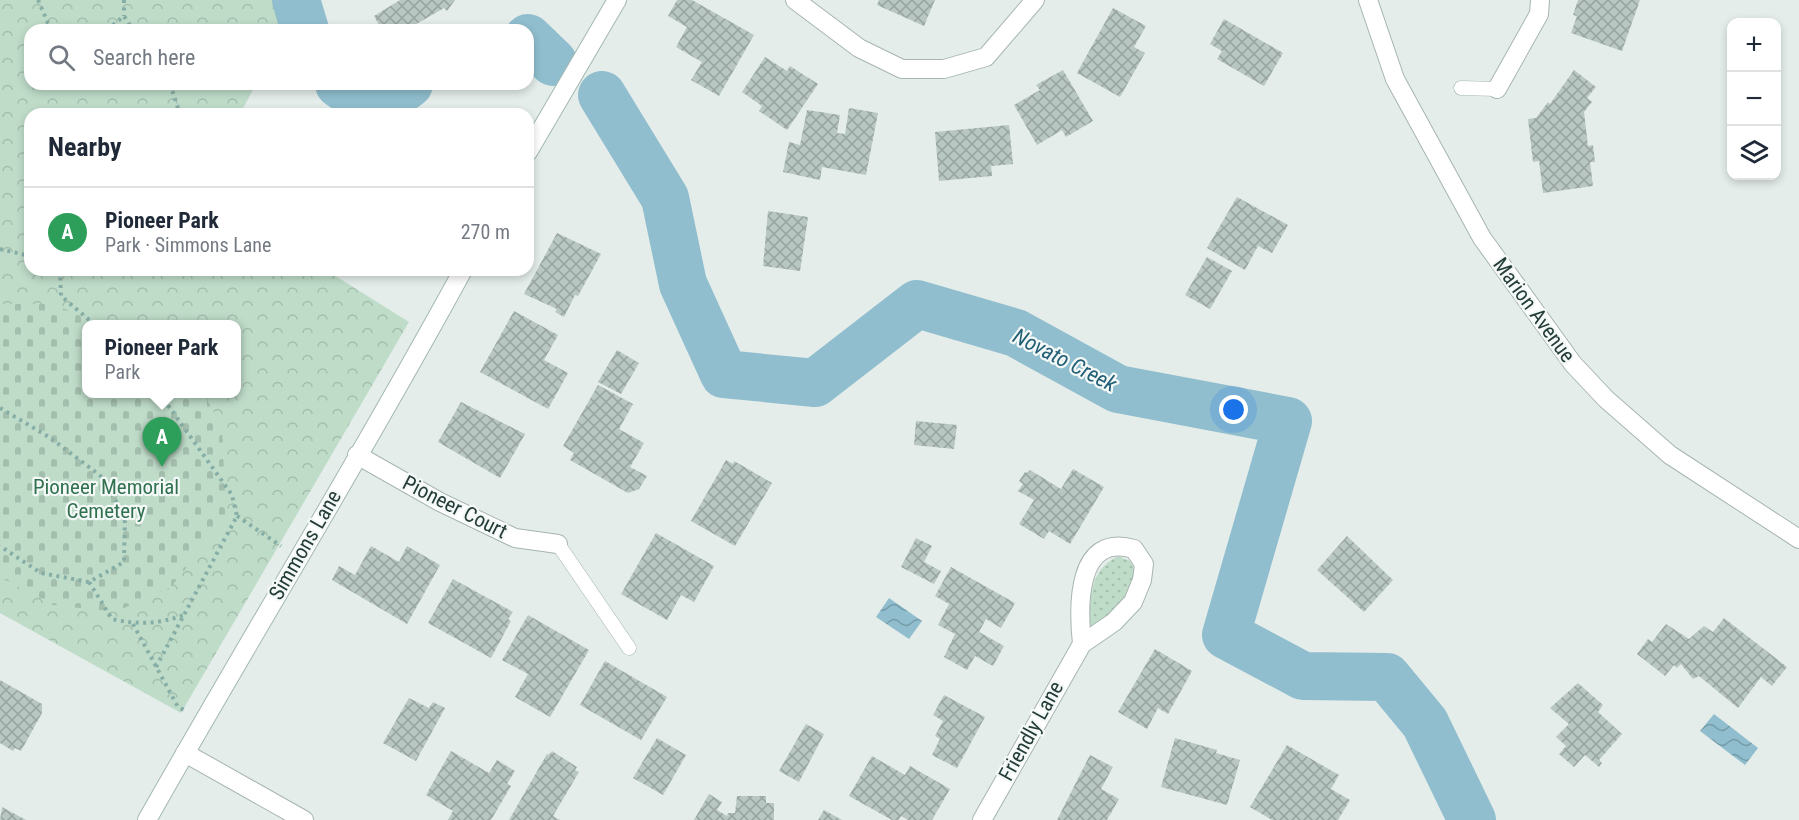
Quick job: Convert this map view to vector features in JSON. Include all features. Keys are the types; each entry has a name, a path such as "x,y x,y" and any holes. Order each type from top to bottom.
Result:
{"street":[{"path":"534,142 616,0"},
{"path":"795,0 859,48 902,69 944,69 986,57 1035,0"},
{"name":"Marion Avenue","path":"1368,0 1395,79 1482,238 1573,364 1606,399 1670,455 1799,539"},
{"path":"1497,89 1539,14 1540,0"},
{"name":"Simmons Lane","path":"147,820 357,455 402,382 459,276"},
{"name":"Pioneer Court","path":"357,455 440,502 515,538 558,544"},
{"name":"Friendly Lane","path":"982,820 1082,644 1114,622 1132,602 1143,580 1144,564 1134,549 1121,545 1104,549 1084,573 1079,595 1082,644"},
{"path":"185,753 304,820"}],"lane":[{"path":"1461,88 1497,89"},
{"path":"558,544 629,648"}],"path":[{"path":"38,0 50,24"},
{"path":"124,0 124,16 129,24"},
{"path":"114,24 124,16"},
{"path":"172,90 178,108"},
{"path":"0,249 24,255"},
{"path":"60,276 62,296 89,320"},
{"path":"156,667 237,516 232,495 164,398"},
{"path":"0,408 49,437 102,477 125,517 124,562 89,582 41,573 0,546"},
{"path":"237,516 298,558"},
{"path":"89,582 112,619 133,624 167,621 184,615"},
{"path":"133,624 178,707"}],"green space":[{"path":"0,0 303,0 289,24 24,24 24,90 253,90 243,108 24,108 24,276 336,276 409,322 181,713 0,613"},
{"name":"Pioneer Memorial Cemetery","path":"0,304 49,304 99,320 82,320 82,398 206,398 222,428 226,518 171,587 115,612 53,605 0,577"},
{"path":"1118,556 1130,561 1135,570 1134,587 1111,616 1089,627 1091,596 1096,577 1108,562"}],"water":[{"path":"889,598 922,621 909,639 876,617"},
{"path":"1714,714 1758,748 1745,765 1700,731"}],"building":[{"path":"400,0 455,0 447,11 444,8 416,24 379,24 374,16"},
{"path":"677,0 692,0 754,35 719,96 691,80 702,62 676,47 687,27 668,16"},
{"path":"879,0 935,0 924,26 877,5"},
{"path":"1578,0 1640,0 1622,51 1571,33 1577,16 1573,15"},
{"path":"1113,8 1146,26 1134,47 1145,53 1120,97 1077,73"},
{"path":"1224,19 1283,53 1264,86 1217,59 1222,51 1210,44"},
{"path":"765,57 787,71 790,66 818,84 787,130 759,111 762,106 742,92"},
{"path":"1063,70 1093,121 1066,137 1062,130 1037,145 1014,105 1040,90 1036,85"},
{"path":"1574,70 1596,87 1587,98 1592,102 1584,112 1588,146 1593,145 1595,162 1590,162 1593,186 1543,193 1539,161 1533,162 1528,119 1536,118 1548,102 1550,104"},
{"path":"849,108 878,113 866,175 822,167 820,180 783,172 789,142 800,145 807,110 840,115 837,133 845,134"},
{"path":"1009,125 1013,164 991,166 992,176 939,181 935,132"},
{"path":"1237,197 1288,225 1272,253 1258,246 1245,270 1207,248"},
{"path":"768,211 808,217 800,271 763,266"},
{"path":"557,233 601,254 564,317 555,312 557,309 524,294"},
{"path":"1207,257 1232,271 1210,309 1185,295"},
{"path":"514,311 558,335 544,360 568,373 548,409 480,372"},
{"path":"617,350 639,363 621,394 598,382"},
{"path":"598,385 633,404 619,429 644,443 630,467 647,476 639,489 628,493 570,460 574,453 563,446"},
{"path":"461,402 525,434 500,478 438,442"},
{"path":"916,421 957,425 954,449 914,445"},
{"path":"726,460 733,464 734,461 772,483 735,546 691,521"},
{"path":"1073,469 1104,487 1070,544 1049,531 1044,539 1019,524 1034,500 1018,491 1023,484 1019,481 1025,472 1030,470 1061,489"},
{"path":"656,533 714,566 694,602 681,595 667,620 621,594"},
{"path":"1347,536 1393,580 1364,612 1317,570"},
{"path":"916,538 932,546 924,562 941,571 934,584 901,567"},
{"path":"371,546 399,562 407,546 440,565 407,624 332,580 339,566 355,575"},
{"path":"951,567 1015,603 1001,628 986,619 979,632 1004,646 993,666 975,656 967,670 944,657 955,634 938,625 949,604 935,596"},
{"path":"453,579 513,612 508,619 511,621 491,658 428,623"},
{"path":"528,615 589,650 550,717 515,697 528,674 502,660"},
{"path":"1724,618 1787,667 1772,686 1761,677 1738,708 1699,676 1693,679 1681,664 1677,668 1674,665 1665,676 1637,654 1648,639 1652,642 1666,624 1689,639 1704,626 1713,632"},
{"path":"1155,649 1192,671 1168,714 1158,708 1147,729 1118,712"},
{"path":"605,661 667,697 641,740 580,705"},
{"path":"0,680 42,704 42,713 21,751 15,748 13,751 0,743"},
{"path":"1578,683 1603,705 1598,712 1622,734 1599,760 1602,763 1599,767 1585,755 1574,767 1559,754 1566,746 1556,737 1569,724 1550,708"},
{"path":"944,695 985,717 957,768 932,755 940,739 935,736 943,721 933,715"},
{"path":"409,698 429,708 433,702 445,708 416,761 383,743"},
{"path":"806,724 824,734 799,782 779,771"},
{"path":"657,738 686,755 663,795 633,778"},
{"path":"1175,738 1217,750 1216,753 1240,760 1227,805 1161,787"},
{"path":"1287,745 1339,775 1331,789 1350,800 1338,820 1272,820 1250,807"},
{"path":"451,751 489,773 497,760 515,771 507,784 511,786 491,820 448,820 453,811 426,795"},
{"path":"552,751 577,767 575,770 579,772 553,816 560,820 509,820 547,754 549,755"},
{"path":"1090,755 1113,767 1101,789 1119,799 1107,820 1057,820"},
{"path":"872,756 905,775 910,766 950,789 932,820 908,820 901,816 899,820 892,820 849,796"},
{"path":"709,794 722,802 717,810 727,816 728,813 735,813 737,796 766,796 766,803 774,803 774,820 694,820"},
{"path":"2,807 26,820 0,820"},
{"path":"824,810 842,820 818,820"}],"waterway":[{"name":"Novato Creek","path":"296,0 303,24"},
{"name":"Novato Creek","path":"534,44 553,62"},
{"name":"Novato Creek","path":"348,90 374,108"},
{"name":"Novato Creek","path":"376,108 401,90"},
{"name":"Novato Creek","path":"602,95 665,198 683,284 724,374 815,383 917,304 1016,333 1118,389 1288,421 1226,635 1303,676 1387,677 1425,723 1472,820"}],"place":[{"name":"Pioneer Park","path":"162,467"}]}
